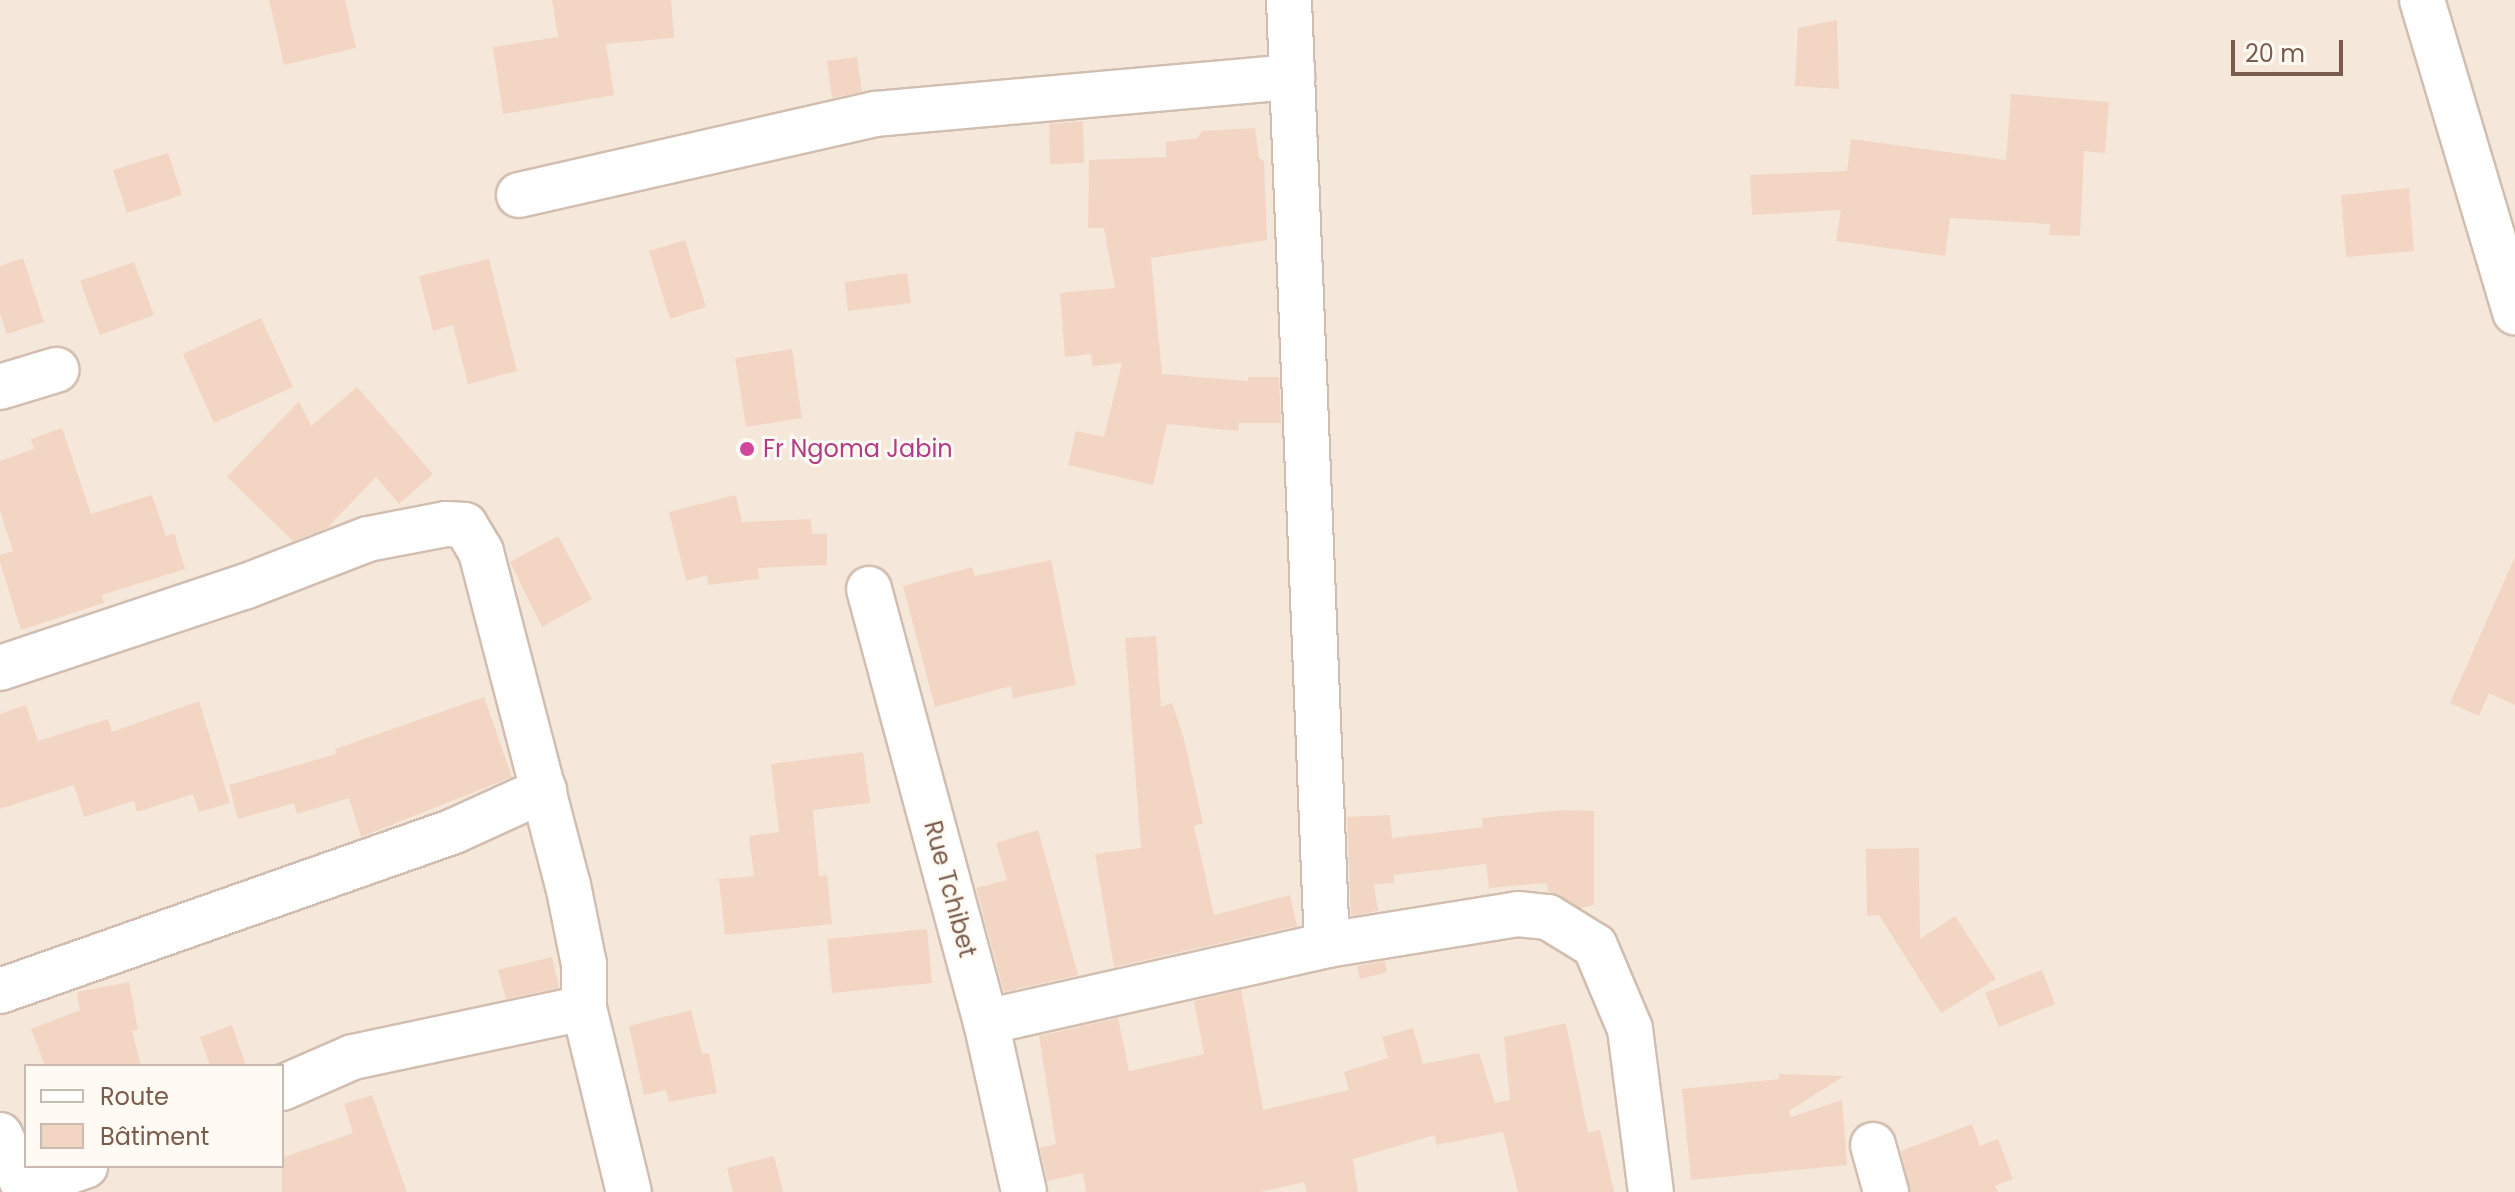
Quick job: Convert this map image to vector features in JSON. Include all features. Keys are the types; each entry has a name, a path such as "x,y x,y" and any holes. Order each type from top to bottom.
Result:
{"street":[{"path":"1289,0 1327,945"},
{"path":"2422,0 2515,312"},
{"path":"519,195 876,114 1292,77"},
{"path":"0,387 56,370"},
{"path":"0,668 230,592 368,539 457,523 465,525 481,552 544,790 584,964 584,1008 629,1192"},
{"name":"Rue Tchibet","path":"869,589 986,1022 1024,1192"},
{"path":"0,991 454,831 544,790"},
{"path":"986,1022 1327,945 1518,914 1548,917 1595,946 1630,1029 1651,1192"},
{"path":"284,1087 353,1057 584,1008"},
{"path":"0,1135 26,1190 80,1168"},
{"path":"1873,1145 1886,1192"}],"shaded area":[{"path":"0,0 2515,0 2515,1192 0,1192"}],"building":[{"path":"269,0 345,0 356,48 284,65"},
{"path":"552,0 671,0 674,38 606,44 614,95 503,114 493,47 558,37"},
{"path":"1837,20 1839,89 1795,86 1798,28"},
{"path":"857,57 862,92 832,98 827,61"},
{"path":"2011,94 2109,102 2105,153 2084,151 2080,236 2049,235 2050,224 1950,218 1945,256 1836,241 1841,210 1752,215 1750,175 1847,171 1851,139 2006,160"},
{"path":"1083,121 1084,163 1050,164 1049,124"},
{"path":"1255,128 1259,158 1264,161 1267,240 1151,258 1162,374 1248,381 1248,377 1279,377 1281,423 1239,423 1238,431 1167,424 1153,485 1068,465 1076,431 1104,437 1122,363 1092,366 1091,354 1065,357 1060,293 1115,288 1104,228 1088,228 1089,160 1166,157 1166,142 1198,138 1202,131"},
{"path":"168,153 182,195 127,213 113,170"},
{"path":"2409,188 2414,251 2346,257 2341,195"},
{"path":"685,240 706,307 670,319 649,251"},
{"path":"23,258 44,322 7,334 0,314 0,266"},
{"path":"489,259 517,371 468,384 453,325 433,331 419,276"},
{"path":"134,262 154,315 100,335 80,281"},
{"path":"907,273 911,303 848,311 845,282"},
{"path":"261,318 293,387 214,423 183,354"},
{"path":"792,349 802,418 746,427 735,358"},
{"path":"357,387 433,474 399,504 376,477 327,528 293,541 227,477 299,401 311,426"},
{"path":"62,428 91,514 152,495 166,536 174,533 185,569 102,595 104,603 21,630 0,562 0,555 13,551 0,511 0,461 34,449 31,439"},
{"path":"736,495 742,522 811,519 812,534 827,534 827,565 758,568 759,579 708,585 707,575 686,581 669,512"},
{"path":"558,536 592,599 542,627 510,562"},
{"path":"2515,557 2515,705 2489,693 2479,716 2450,703"},
{"path":"1051,560 1076,685 1013,698 1011,686 935,707 903,586 972,567 975,576"},
{"path":"1156,636 1161,707 1172,703 1183,735 1203,823 1194,826 1214,915 1290,895 1297,926 1114,967 1095,854 1141,848 1125,638"},
{"path":"484,697 512,777 361,837 349,798 297,814 294,803 238,819 229,785 336,754 335,749"},
{"path":"199,701 230,803 199,812 193,794 137,812 134,801 84,817 74,785 0,809 0,714 26,705 38,741 108,719 112,732"},
{"path":"863,752 870,803 813,810 819,876 827,875 832,924 725,935 719,879 754,876 749,836 779,832 771,764"},
{"path":"1563,810 1594,811 1594,905 1580,908 1548,892 1547,883 1489,888 1486,864 1394,875 1394,883 1374,884 1378,911 1351,916 1347,817 1390,815 1392,838 1483,827 1482,818"},
{"path":"1038,830 1078,975 1004,992 976,888 1007,880 996,843"},
{"path":"1919,848 1920,939 1955,916 1996,979 1941,1013 1879,915 1867,916 1866,849"},
{"path":"927,929 932,983 832,993 827,939"},
{"path":"552,957 559,988 506,999 498,970"},
{"path":"1385,961 1387,972 1360,979 1357,966"},
{"path":"2042,970 2055,1004 1999,1027 1985,993"},
{"path":"129,982 138,1030 132,1031 140,1064 44,1064 31,1029 80,1010 77,992"},
{"path":"1241,990 1263,1110 1349,1090 1344,1072 1388,1058 1382,1037 1413,1028 1423,1064 1479,1053 1495,1103 1510,1100 1504,1037 1566,1023 1588,1133 1600,1130 1614,1192 1518,1192 1503,1132 1436,1145 1435,1135 1353,1159 1358,1192 1307,1192 1304,1182 1261,1192 1086,1192 1083,1173 1047,1181 1040,1148 1056,1144 1039,1036 1118,1018 1129,1071 1204,1054 1194,1001"},
{"path":"691,1010 702,1054 709,1053 717,1093 669,1102 666,1090 644,1095 629,1026"},
{"path":"232,1025 245,1064 209,1064 200,1037"},
{"path":"1779,1074 1844,1076 1789,1111 1791,1117 1842,1100 1847,1165 1691,1180 1682,1089 1779,1079"},
{"path":"372,1095 407,1192 282,1192 284,1157 353,1133 344,1104"},
{"path":"1972,1124 1980,1146 1998,1139 2013,1179 1995,1186 1998,1192 1910,1192 1901,1151"},
{"path":"774,1156 783,1192 733,1192 727,1168"}],"place":[{"name":"Fr Ngoma Jabin","path":"747,449"}]}
